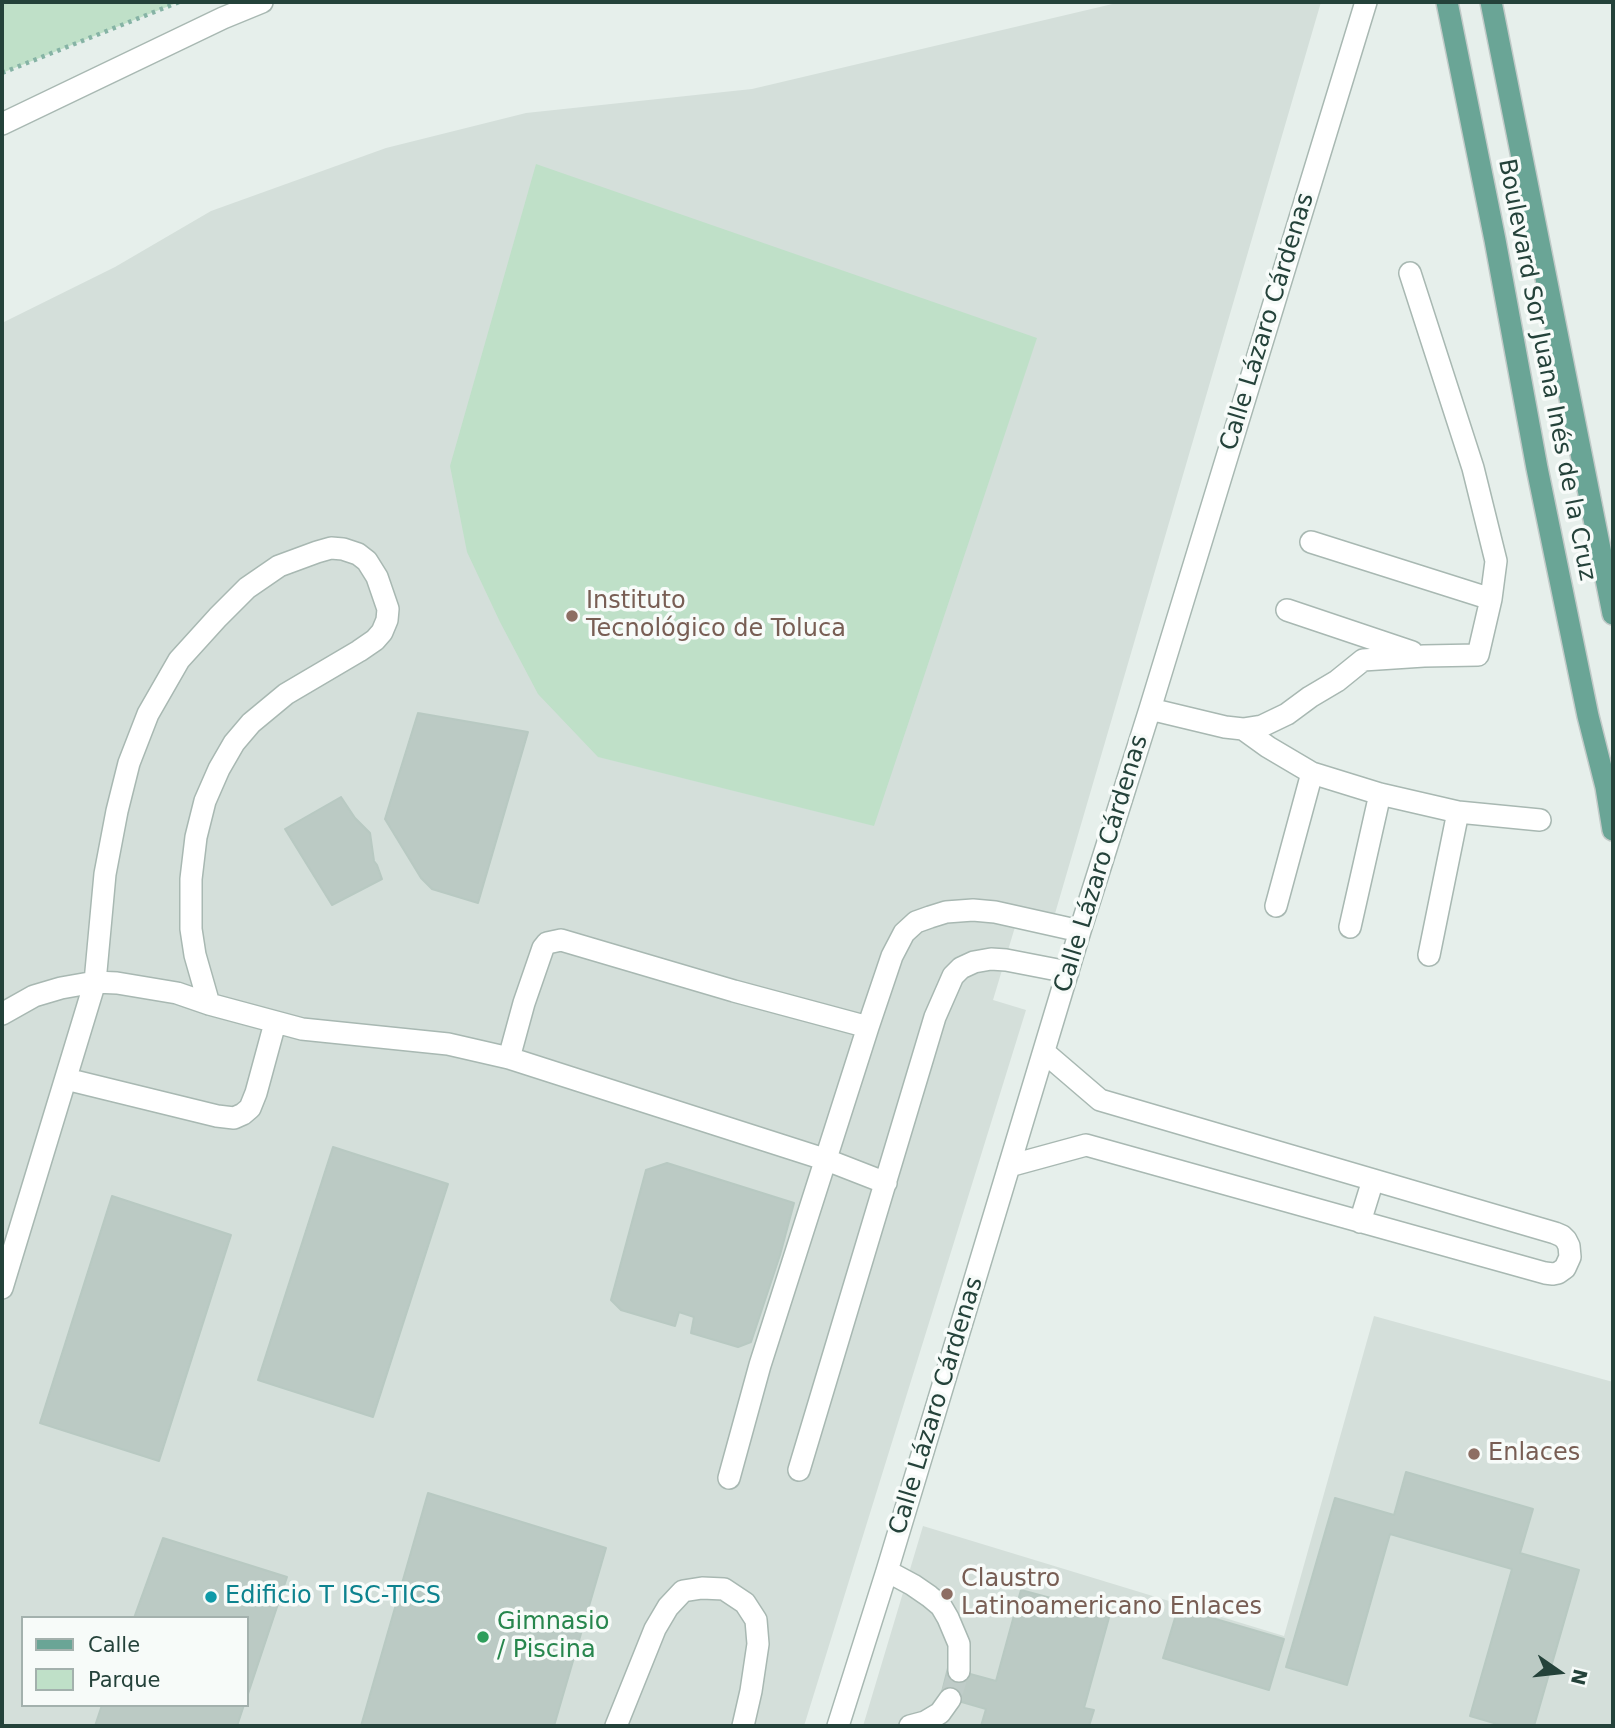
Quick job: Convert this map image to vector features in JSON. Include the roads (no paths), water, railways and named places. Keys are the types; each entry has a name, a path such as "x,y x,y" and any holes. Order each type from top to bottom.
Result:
{"main road":[{"name":"Boulevard Sor Juana Inés de la Cruz","path":"1447,2 1495,240 1536,468 1588,716 1609,786 1613,830"},
{"name":"Boulevard Sor Juana Inés de la Cruz","path":"1490,2 1613,614"}],"street":[{"path":"2,124 261,2"},
{"name":"Calle Lázaro Cárdenas","path":"838,1726 1366,2"},
{"path":"1150,709 1225,727 1243,729 1262,726 1287,714 1363,660 1478,655 1496,561 1473,468 1410,273"},
{"path":"1311,542 1491,598"},
{"path":"2,1288 95,982 105,874 117,811 129,763 148,714 179,660 247,588 279,566 331,548 343,549 358,554 367,561 377,577 388,609 387,620 375,640 286,694 251,723 234,743 219,769 205,801 196,837 191,880 191,929 195,955 209,1004"},
{"path":"1287,610 1424,656"},
{"path":"1243,729 1312,773 1380,794 1458,812 1540,820"},
{"path":"1276,906 1312,773"},
{"path":"1350,927 1380,794"},
{"path":"1429,955 1458,812"},
{"path":"729,1478 760,1365 868,1027 892,956 904,933 916,922 946,912 973,910 995,912 1080,931"},
{"path":"509,1058 542,948 547,943 561,940 868,1027"},
{"path":"799,1470 935,1017 953,976 961,968 974,962 991,959 1068,972"},
{"path":"2,1014 34,996 61,988 95,982 117,983 177,993 275,1023 327,1032 448,1044 509,1058 827,1160 886,1183"},
{"path":"66,1079 233,1118 250,1108 275,1023"},
{"path":"1009,1166 1086,1145 1545,1273 1558,1273 1565,1268 1570,1257 1566,1240 1555,1233 1100,1100 1044,1052"},
{"path":"1360,1222 1373,1180"},
{"path":"887,1571 913,1585 941,1606 959,1644 959,1671"},
{"path":"616,1726 655,1629 668,1607 683,1591 724,1588 745,1603 756,1620 758,1644 743,1726"},
{"path":"910,1726 925,1722 940,1713 950,1699"}],"tunnel":[{"path":"950,1699 959,1671"}],"place":[{"name":"Instituto Tecnológico de Toluca","path":"572,616"},
{"name":"Enlaces","path":"1474,1454"},
{"name":"Claustro Latinoamericano Enlaces","path":"947,1594"},
{"name":"Edificio T ISC-TICS","path":"211,1597"},
{"name":"Gimnasio / Piscina","path":"483,1637"}]}
